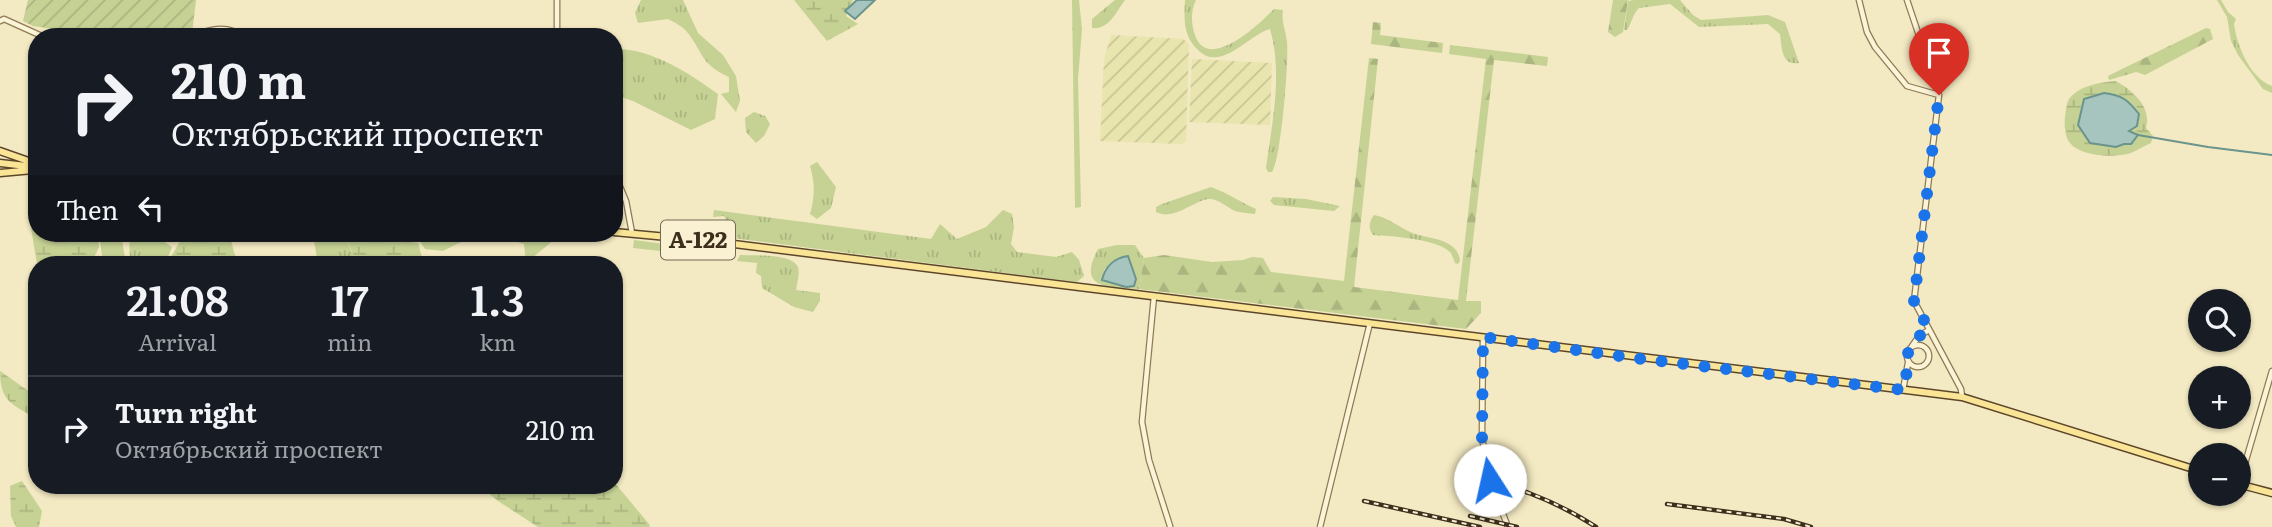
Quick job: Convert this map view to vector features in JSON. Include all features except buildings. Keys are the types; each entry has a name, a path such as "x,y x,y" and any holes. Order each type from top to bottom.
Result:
{"main road":[{"path":"0,151 28,163"},
{"path":"0,163 28,166"},
{"path":"0,173 28,168"},
{"name":"А-122","path":"623,232 1154,296"},
{"path":"1154,296 1962,397 2188,467"},
{"path":"2251,487 2272,493"}],"street":[{"path":"557,0 557,28"},
{"path":"1859,0 1867,32 1875,47 1907,86 1939,95"},
{"path":"1907,0 1939,95 1914,301 1961,388 1962,397"},
{"path":"0,21 4,19 28,30"},
{"path":"623,194 632,233"},
{"path":"1154,296 1142,422 1149,460 1170,526"},
{"path":"1320,527 1370,323"},
{"path":"1903,390 1909,362 1907,355 1919,336 1929,330"},
{"path":"1483,337 1482,438 1490,480 1508,527"},
{"path":"1909,362 1918,368 1925,365 1929,359 1926,348 1912,346"},
{"path":"2250,443 2272,371"}],"shaded area":[{"path":"1111,35 1183,39 1189,44 1186,141 1182,144 1100,141 1104,60"},
{"path":"1192,59 1272,63 1270,125 1189,122"}],"green space":[{"path":"28,0 196,0 193,28 47,28 23,21"},
{"path":"641,0 683,0 698,33 723,55 736,76 740,101 736,112 721,94 729,92 729,77 707,62 687,32 675,23 668,19 638,23 635,13"},
{"path":"794,0 853,0 846,16 858,24 827,41"},
{"path":"1072,0 1079,0 1082,29 1078,79 1081,207 1075,208"},
{"path":"1115,0 1125,0 1108,23 1092,28 1092,19"},
{"path":"1185,0 1196,0 1192,16 1194,32 1200,44 1209,49 1232,43 1274,9 1283,10 1287,42 1286,88 1278,150 1272,172 1268,172 1266,168 1276,81 1270,29 1225,55 1207,56 1193,45 1187,33"},
{"path":"1613,0 1628,0 1623,32 1615,37 1608,32"},
{"path":"1680,0 1701,20 1768,15 1785,22 1799,63 1786,59 1780,34 1768,24 1699,27 1670,4 1639,8 1627,30 1624,30 1628,1"},
{"path":"2217,0 2221,0 2236,19 2236,33 2246,60 2257,76 2272,86 2272,93 2263,89 2238,55 2231,41 2227,17"},
{"path":"1373,22 1381,23 1380,35 1443,43 1442,53 1371,44"},
{"path":"2206,28 2210,29 2213,39 2145,75 2136,72 2109,80 2108,76"},
{"path":"1450,45 1548,57 1547,66 1494,60 1466,301 1481,301 1481,313 1466,329 1139,289 1144,258 1164,255 1212,262 1263,258 1271,272 1344,281 1369,58 1378,59 1354,287 1458,300 1486,59 1449,54"},
{"path":"623,50 641,52 669,63 718,94 715,119 691,130 623,98"},
{"path":"2116,81 2135,95 2144,107 2146,128 2153,136 2151,143 2124,155 2090,154 2075,148 2066,134 2067,103 2083,88","holes":["2129,131 2137,135 2116,147 2090,143"]},
{"path":"754,112 765,116 770,124 764,136 756,143 746,132 745,118"},
{"path":"817,162 836,187 831,208 817,219 810,214 814,190 810,166"},
{"path":"1211,187 1256,209 1255,214 1235,211 1211,199 1169,214 1156,212 1156,207 1162,204"},
{"path":"1273,197 1306,199 1340,206 1334,211 1274,205 1270,201"},
{"path":"714,210 931,239 940,224 957,239 986,227 1003,210 1012,214 1014,227 1011,244 1017,252 1056,257 1072,252 1079,260 1084,276 1077,282 724,237 720,234 731,233 724,216 713,217"},
{"path":"1374,215 1415,234 1449,244 1458,254 1460,261 1455,263 1450,252 1435,244 1373,235 1370,225"},
{"path":"634,240 725,252 725,258 633,248"},
{"path":"33,242 99,242 95,256 36,256"},
{"path":"100,242 122,242 125,256 102,256"},
{"path":"129,242 165,242 172,247 168,256 130,256"},
{"path":"179,242 232,242 236,256 172,256"},
{"path":"314,242 348,242 354,256 317,256"},
{"path":"348,242 418,243 422,256 354,256"},
{"path":"421,242 461,242 443,251 425,249"},
{"path":"518,242 551,242 534,256 525,256 524,244"},
{"path":"1135,245 1144,258 1139,289 1107,286 1093,279 1092,262 1098,249","holes":["1119,257 1134,286 1126,287 1102,280 1104,270"]},
{"path":"740,255 781,257 794,263 799,270 796,290 820,293 820,301 813,312 794,307 762,288 761,276 756,273 757,263 737,261"},
{"path":"0,371 28,391 28,414 5,396"},
{"path":"22,481 28,494 42,511 39,527 16,527 11,516 10,486"},
{"path":"623,493 650,527 538,527 490,494"}],"water":[{"path":"857,0 875,0 855,19 845,11"},
{"path":"2104,93 2124,99 2139,114 2137,126 2129,131 2138,135 2131,144 2116,147 2090,143 2078,125 2084,99"},
{"path":"1128,256 1136,279 1134,286 1126,287 1102,280 1111,264"}],"waterway":[{"path":"2138,135 2272,155"}],"railway":[{"path":"1459,472 1530,494 1563,508 1596,527"},
{"path":"1364,501 1480,527"},
{"path":"1667,504 1784,519 1811,527"},
{"path":"1470,516 1517,527"}],"route":[{"path":"1490,480 1482,438 1483,337 1903,390 1909,362 1908,352 1919,336 1929,330 1914,301 1939,95"}]}
